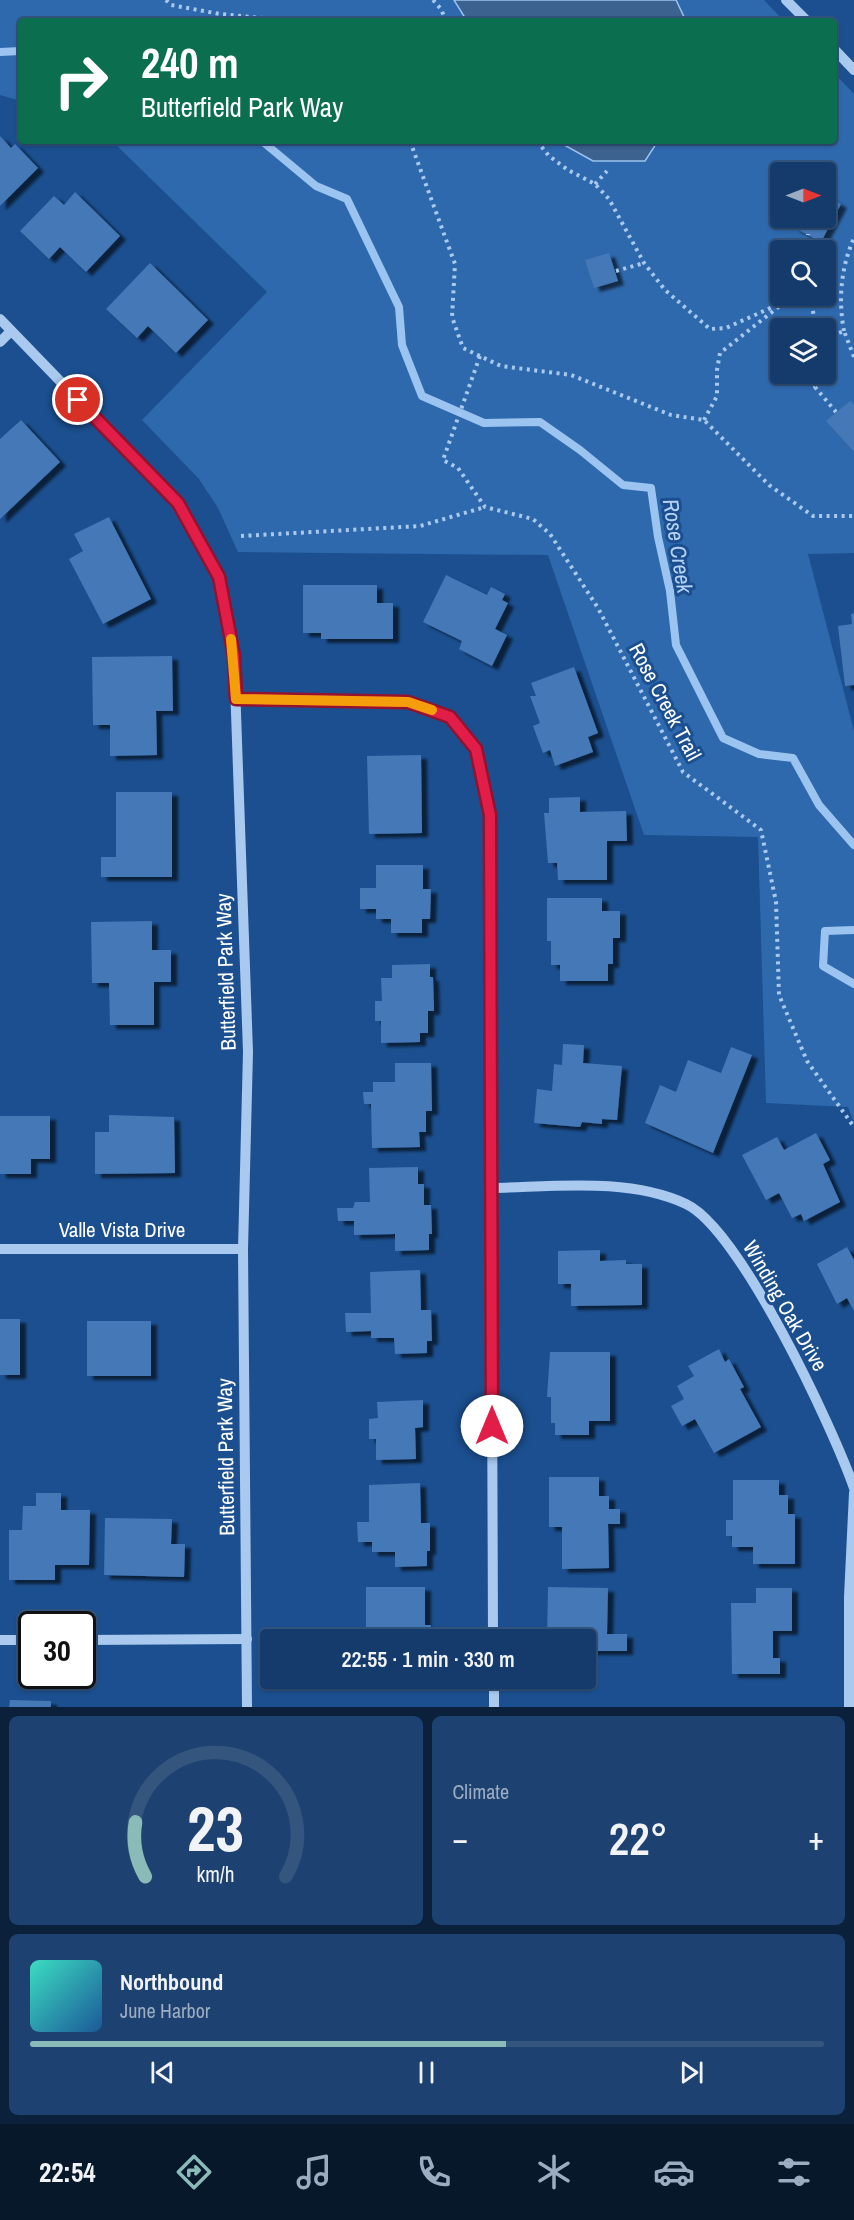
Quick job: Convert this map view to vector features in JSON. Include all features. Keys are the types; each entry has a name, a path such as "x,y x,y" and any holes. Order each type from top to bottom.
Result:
{"street":[{"path":"786,0 804,18"},
{"path":"837,52 854,70"},
{"name":"Butterfield Park Way","path":"0,319 178,503 219,577 234,656 248,1052 243,1249 248,1707"},
{"path":"0,342 11,331"},
{"path":"236,699 408,702 450,717 476,749 490,815 493,1629"},
{"name":"Winding Oak Drive","path":"491,1188 632,1189 687,1204 713,1227 741,1262 772,1314 841,1450 854,1488"},
{"name":"Valle Vista Drive","path":"0,1249 243,1249"},
{"path":"849,1707 849,1597 854,1493"},
{"path":"96,1640 248,1639"},
{"path":"0,1640 18,1640"},
{"path":"494,1689 494,1707"}],"path":[{"path":"166,0 171,5 220,14 262,18"},
{"path":"433,0 445,18"},
{"path":"411,144 455,264 452,317 463,348 501,366 572,375 670,415 704,420 769,484 813,516 854,516"},
{"path":"539,144 549,156 568,170 595,184 609,199 644,263 665,290 710,329 726,328 775,306"},
{"path":"595,184 607,171"},
{"path":"808,234 808,240"},
{"path":"854,238 848,250 840,294 844,331 854,357"},
{"path":"616,271 644,263"},
{"path":"836,294 840,294"},
{"path":"704,420 717,396 717,370 720,353 780,306"},
{"path":"836,334 844,331"},
{"path":"241,536 420,526 485,507 458,468 443,460 449,451 480,356"},
{"path":"821,384 814,387 836,412"},
{"name":"Rose Creek Trail","path":"485,507 533,519 550,534 598,608 683,772 761,830 776,902 779,995 807,1061 854,1127"}],"shaded area":[{"path":"0,0 764,0 781,18 18,18 18,100 0,95"},
{"path":"454,0 676,0 685,18 465,18"},
{"path":"837,76 854,94 854,553 808,554 854,731 854,1122 848,1107 766,1103 758,837 644,835 548,555 238,552 218,508 199,479 142,420 267,292 115,144 837,144"},
{"path":"562,144 656,144 645,161 593,161"}],"building":[{"path":"0,136 11,148 15,144 38,168 0,206"},
{"path":"75,192 120,236 86,272 60,247 49,259 20,231 54,196 64,205"},
{"path":"836,201 841,204 836,214"},
{"path":"795,228 828,228 822,240 817,240"},
{"path":"609,253 618,281 594,288 585,260"},
{"path":"150,263 208,320 176,353 148,326 137,338 106,309"},
{"path":"850,401 854,405 854,452 826,421"},
{"path":"21,420 60,462 0,519 0,439"},
{"path":"109,517 151,599 103,624 69,559 83,551 74,534"},
{"path":"446,575 487,595 491,587 505,594 502,600 508,603 495,629 507,635 492,666 459,649 462,641 423,622"},
{"path":"303,585 377,585 377,603 393,603 393,639 321,639 321,633 303,633"},
{"path":"854,613 854,685 845,686 838,626 852,624 851,614"},
{"path":"172,656 173,711 156,711 157,755 110,756 110,725 93,725 92,657"},
{"path":"574,667 598,733 588,737 593,752 555,766 550,750 543,753 533,726 540,723 530,696 536,696 531,683"},
{"path":"421,755 422,833 369,834 367,756"},
{"path":"116,792 172,792 172,877 101,877 101,857 116,857"},
{"path":"580,797 580,812 626,811 627,841 607,841 607,880 558,880 557,863 548,863 544,813 549,813 549,798"},
{"path":"376,865 423,865 423,889 431,889 430,919 422,919 422,933 391,933 391,919 376,919 376,909 360,909 360,888 376,888"},
{"path":"547,898 602,898 602,911 620,911 620,938 613,938 613,964 608,964 608,981 560,981 560,965 551,965 551,941 547,941"},
{"path":"152,921 152,950 171,950 171,982 154,982 154,1025 110,1025 109,983 92,983 91,922"},
{"path":"430,964 430,977 433,977 434,1011 428,1011 428,1033 420,1033 420,1042 381,1043 381,1021 375,1021 375,1001 382,1001 381,978 392,978 392,965"},
{"path":"563,1044 584,1045 583,1063 622,1066 617,1120 602,1119 602,1124 582,1122 580,1127 534,1123 537,1089 552,1091 554,1064 562,1065"},
{"path":"731,1047 752,1055 713,1153 645,1123 660,1085 676,1092 688,1060 721,1073"},
{"path":"395,1063 431,1063 432,1111 426,1111 426,1132 419,1132 420,1147 372,1148 371,1104 364,1104 363,1092 373,1092 373,1082 395,1082"},
{"path":"109,1115 174,1117 175,1173 95,1174 95,1132 109,1132"},
{"path":"0,1116 50,1116 50,1159 31,1159 31,1174 0,1174"},
{"path":"816,1133 830,1160 823,1164 840,1202 804,1221 801,1214 792,1218 779,1193 766,1200 742,1155 777,1137 784,1150"},
{"path":"418,1167 418,1184 424,1184 424,1205 431,1205 432,1234 429,1234 429,1250 395,1251 395,1234 354,1235 354,1221 338,1221 337,1208 353,1208 355,1202 370,1202 369,1168"},
{"path":"847,1247 854,1260 854,1311 847,1298 837,1304 817,1264"},
{"path":"600,1250 600,1261 626,1260 626,1264 642,1264 642,1305 571,1306 571,1284 558,1284 558,1251"},
{"path":"420,1270 421,1310 431,1310 432,1341 427,1341 427,1353 395,1354 394,1338 371,1338 371,1331 346,1332 345,1313 371,1313 370,1272"},
{"path":"0,1319 20,1319 20,1375 0,1375"},
{"path":"87,1321 151,1321 151,1376 87,1376"},
{"path":"719,1349 725,1362 729,1359 744,1387 740,1389 761,1427 714,1453 695,1419 682,1426 671,1406 684,1399 677,1386 694,1376 688,1366"},
{"path":"550,1352 610,1352 610,1421 589,1421 589,1435 555,1435 555,1423 551,1423 551,1397 547,1397"},
{"path":"423,1400 423,1427 415,1428 416,1459 376,1460 376,1439 369,1439 369,1419 378,1418 377,1402"},
{"path":"549,1477 599,1477 599,1496 609,1496 609,1509 620,1509 620,1524 608,1524 609,1568 562,1569 562,1527 549,1527"},
{"path":"733,1480 779,1480 779,1495 788,1495 788,1514 795,1514 795,1564 753,1564 753,1547 732,1547 732,1536 726,1536 726,1520 733,1520"},
{"path":"420,1483 421,1523 430,1523 430,1551 427,1551 427,1566 395,1567 395,1552 372,1552 372,1542 358,1542 357,1522 369,1522 369,1485"},
{"path":"36,1493 61,1493 61,1510 90,1510 89,1565 55,1565 55,1580 9,1580 9,1530 22,1530 23,1506 36,1506"},
{"path":"105,1518 172,1519 171,1544 185,1544 184,1577 104,1575"},
{"path":"366,1587 425,1587 425,1625 431,1625 431,1629 366,1629"},
{"path":"548,1587 608,1588 607,1634 627,1634 627,1651 596,1651 596,1629 547,1629"},
{"path":"756,1588 792,1588 792,1631 773,1631 773,1658 780,1658 780,1674 732,1674 731,1603 756,1603"},
{"path":"10,1700 51,1701 51,1707 9,1707"}],"waterway":[{"name":"Rose Creek","path":"0,52 18,51"},
{"name":"Rose Creek","path":"266,144 316,186 347,199 399,307 402,345 422,396 484,423 540,422 580,450 623,485 651,488 658,537 670,591 676,645 723,738 759,754 793,758 819,805 854,845"},
{"name":"Rose Creek","path":"854,930 825,931 823,966 854,984"}],"slow traffic":[{"path":"231,639 236,699 408,702 432,710"}],"route":[{"path":"78,400 178,503 219,577 234,656 236,699 408,702 450,717 476,749 490,815 492,1426"}]}
